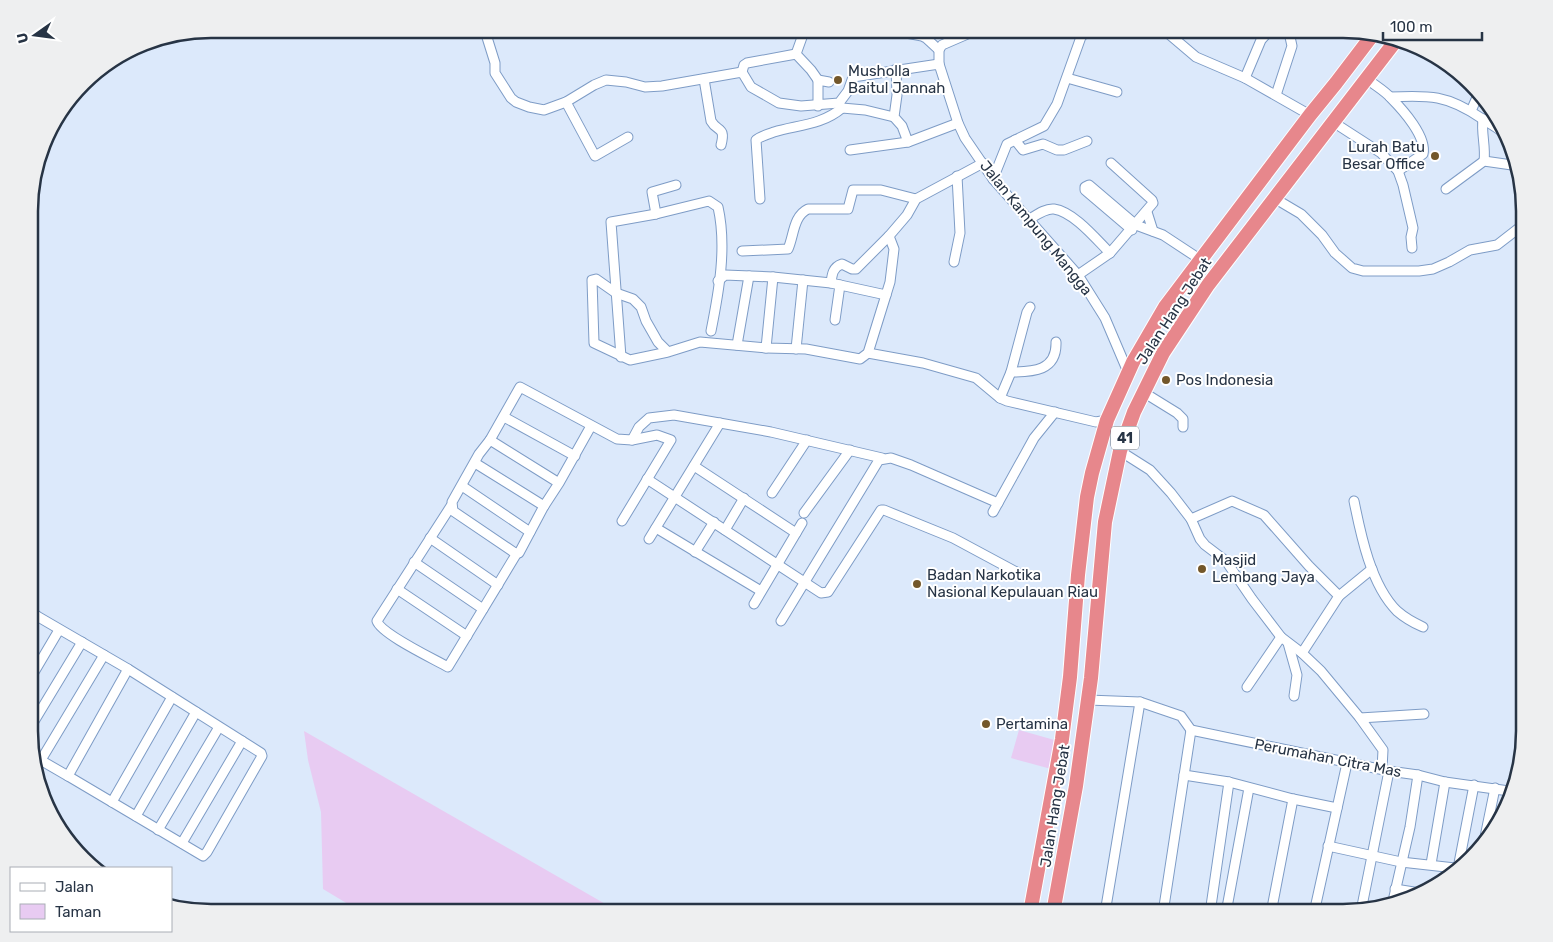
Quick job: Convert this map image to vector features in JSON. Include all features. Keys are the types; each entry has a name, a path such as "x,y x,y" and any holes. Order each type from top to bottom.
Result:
{"highway":[{"path":"1032,904 1062,738 1070,677 1078,575 1092,473 1107,420 1128,372 1165,307 1310,115 1370,40"},
{"name":"Jalan Hang Jebat","path":"1055,904 1076,786 1088,700 1106,522 1120,451 1143,392 1163,353 1208,285 1392,45"},
{"path":"1085,519 1106,522"}],"street":[{"path":"487,38 494,60 494,73 511,98 529,107 544,110 566,102 606,80 648,86 742,72"},
{"path":"796,54 802,38"},
{"path":"926,38 939,50"},
{"path":"760,199 756,140 786,129 824,120 841,105 853,76 938,64 939,50 942,44 956,38"},
{"path":"993,179 1006,146 1044,126 1057,104 1081,38"},
{"path":"1174,38 1196,57 1245,78 1310,115"},
{"path":"1245,78 1262,38"},
{"path":"1276,95 1292,46 1290,38"},
{"path":"796,54 747,63 744,65 742,72 751,87 779,103 792,106 841,105 894,117 902,126 908,142"},
{"path":"796,54 818,80 818,106"},
{"name":"Jalan Kampung Mangga","path":"938,64 958,123 966,138 993,179 1078,276 1105,318 1128,372"},
{"path":"894,117 898,95 896,69"},
{"path":"1067,78 1117,92"},
{"path":"1366,78 1390,97 1420,135 1424,147 1423,154 1398,171"},
{"path":"704,79 711,122 722,131 721,145"},
{"path":"818,80 829,82"},
{"path":"1390,97 1417,95 1439,97 1464,106 1492,124"},
{"path":"1471,111 1475,101"},
{"path":"566,102 595,156 628,137"},
{"path":"1446,189 1484,161 1486,150 1482,127 1483,119"},
{"path":"1333,122 1381,153 1398,171 1413,228 1411,237 1412,248"},
{"path":"850,150 908,142 958,123"},
{"path":"1015,140 1024,150 1042,144 1057,150 1064,150 1087,141"},
{"path":"1484,161 1509,165"},
{"path":"835,320 833,271 837,266 842,264 856,270 907,215 916,199 983,163"},
{"path":"1078,276 1110,253 1134,228 1152,205 1152,200 1111,163"},
{"path":"954,262 960,233 957,176"},
{"path":"656,214 652,192 676,185"},
{"path":"1134,228 1089,185 1085,187 1085,190 1134,228 1153,231 1201,260"},
{"path":"742,251 788,249 794,226 804,211 808,209 848,209 853,190 882,190 916,199"},
{"path":"1274,198 1301,214 1322,235 1334,253 1352,268 1363,271 1419,271 1433,269 1470,250 1497,245 1515,231"},
{"path":"621,357 610,222 656,214 709,201 718,208 722,250 711,331"},
{"path":"1028,220 1046,210 1054,209 1073,217 1110,253"},
{"path":"1147,212 1153,231"},
{"path":"668,352 658,342 648,325 641,307 633,299 616,293 596,278 592,280 594,343 630,360 668,352 700,342 819,351 856,359 864,357 868,353 890,282 894,248 889,236"},
{"path":"718,280 725,275 773,277 835,284 886,295"},
{"path":"737,345 749,276"},
{"path":"766,348 773,277"},
{"path":"796,349 803,280"},
{"path":"1000,398 1011,372 1030,307"},
{"path":"1011,372 1040,370 1053,358 1056,342"},
{"path":"868,353 923,363 976,378 1000,398 1096,422 1107,420"},
{"path":"591,426 544,506 521,552 517,553 448,667 395,638 379,625 377,621 451,506 520,388 617,439 632,440 657,435 671,440 622,521"},
{"path":"1143,392 1177,413 1183,419 1183,427"},
{"path":"993,512 1034,438 1055,412"},
{"path":"632,440 639,427 649,418 674,415 807,440 882,458 891,458 912,465 998,503"},
{"path":"504,417 575,456"},
{"path":"649,538 720,423"},
{"path":"490,440 559,483"},
{"path":"772,493 807,440"},
{"path":"804,513 850,450"},
{"path":"1120,451 1150,470 1171,493 1191,519 1200,539 1208,548 1226,561 1252,599 1284,640 1302,653 1321,671 1360,718 1383,750 1386,770 1362,903"},
{"path":"781,621 882,458"},
{"path":"475,463 544,506"},
{"path":"694,466 796,533"},
{"path":"648,480 821,593 828,592 880,510 953,538 1020,574"},
{"path":"462,486 530,532"},
{"path":"725,530 744,498"},
{"path":"1354,501 1372,569 1385,597 1397,611 1423,627"},
{"path":"1191,519 1230,502 1260,512 1339,596"},
{"path":"451,506 453,511 517,553"},
{"path":"695,552 714,522"},
{"path":"754,604 802,523"},
{"path":"656,528 761,591"},
{"path":"430,538 498,585"},
{"path":"414,562 483,609"},
{"path":"1302,653 1339,596 1372,569"},
{"path":"397,589 467,636"},
{"path":"38,616 128,669 242,741 262,756 203,856 41,760 104,655"},
{"path":"38,666 60,630"},
{"path":"1247,687 1284,640"},
{"path":"1284,640 1297,675 1294,696"},
{"path":"38,715 82,642"},
{"path":"68,776 128,669"},
{"path":"112,802 172,697"},
{"path":"1088,700 1140,702 1181,716 1191,730 1164,904"},
{"path":"1106,904 1140,702"},
{"path":"136,816 196,712"},
{"path":"1360,718 1424,714"},
{"path":"158,830 219,727"},
{"name":"Perumahan Citra Mas","path":"1191,730 1445,782 1505,790"},
{"path":"182,844 242,741"},
{"path":"1316,904 1347,763"},
{"path":"1184,775 1229,782 1293,799 1337,808"},
{"path":"1394,896 1410,827 1418,775"},
{"path":"1211,904 1229,782"},
{"path":"1431,864 1445,782"},
{"path":"1461,858 1474,785"},
{"path":"1228,904 1249,788"},
{"path":"1487,825 1495,788"},
{"path":"1272,904 1293,799"},
{"path":"1328,846 1401,862 1450,867"},
{"path":"1395,888 1409,891"}],"green space":[{"path":"1019,730 1058,741 1051,769 1011,758"},
{"path":"304,731 605,904 348,904 323,889 321,812 308,760"}],"place":[{"name":"Musholla Baitul Jannah","path":"838,80"},
{"name":"Lurah Batu Besar Office","path":"1435,156"},
{"name":"Pos Indonesia","path":"1166,380"},
{"name":"Masjid Lembang Jaya","path":"1202,569"},
{"name":"Badan Narkotika Nasional Kepulauan Riau","path":"917,584"},
{"name":"Pertamina","path":"986,724"}]}
